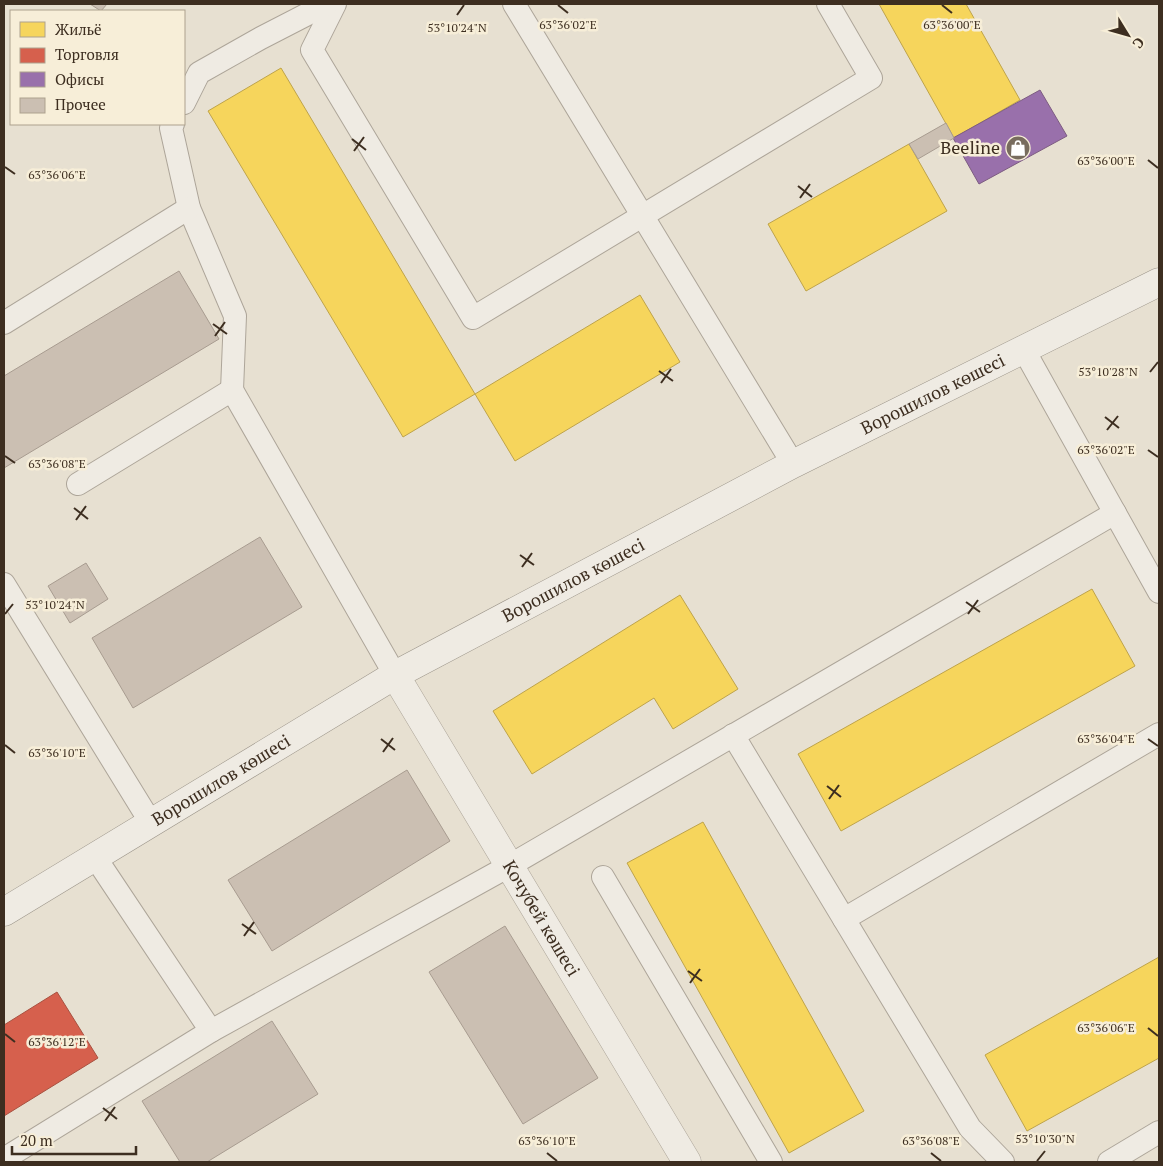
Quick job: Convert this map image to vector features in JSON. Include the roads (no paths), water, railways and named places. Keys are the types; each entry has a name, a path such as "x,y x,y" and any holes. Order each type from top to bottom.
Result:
{"street":[{"name":"Ворошилов көшесі","path":"4,912 395,675 793,464 1159,282"},
{"name":"Кочубей көшесі","path":"395,675 687,1162"}],"lane":[{"path":"185,101 199,73 327,4"},
{"path":"334,4 312,50 473,318 871,78 828,4"},
{"path":"514,4 793,464"},
{"path":"172,125 171,128 189,208 235,316 232,390 395,675"},
{"path":"4,323 189,208"},
{"path":"1024,350 1159,592"},
{"path":"78,484 232,390"},
{"path":"4,1159 211,1031 510,866 1115,513"},
{"path":"4,584 151,823"},
{"path":"844,919 1159,734"},
{"path":"734,735 970,1128 1003,1162"},
{"path":"95,857 211,1031"},
{"path":"603,877 771,1162"},
{"path":"1109,1162 1159,1132"}],"place":[{"name":"Beeline","path":"1018,148"}]}
